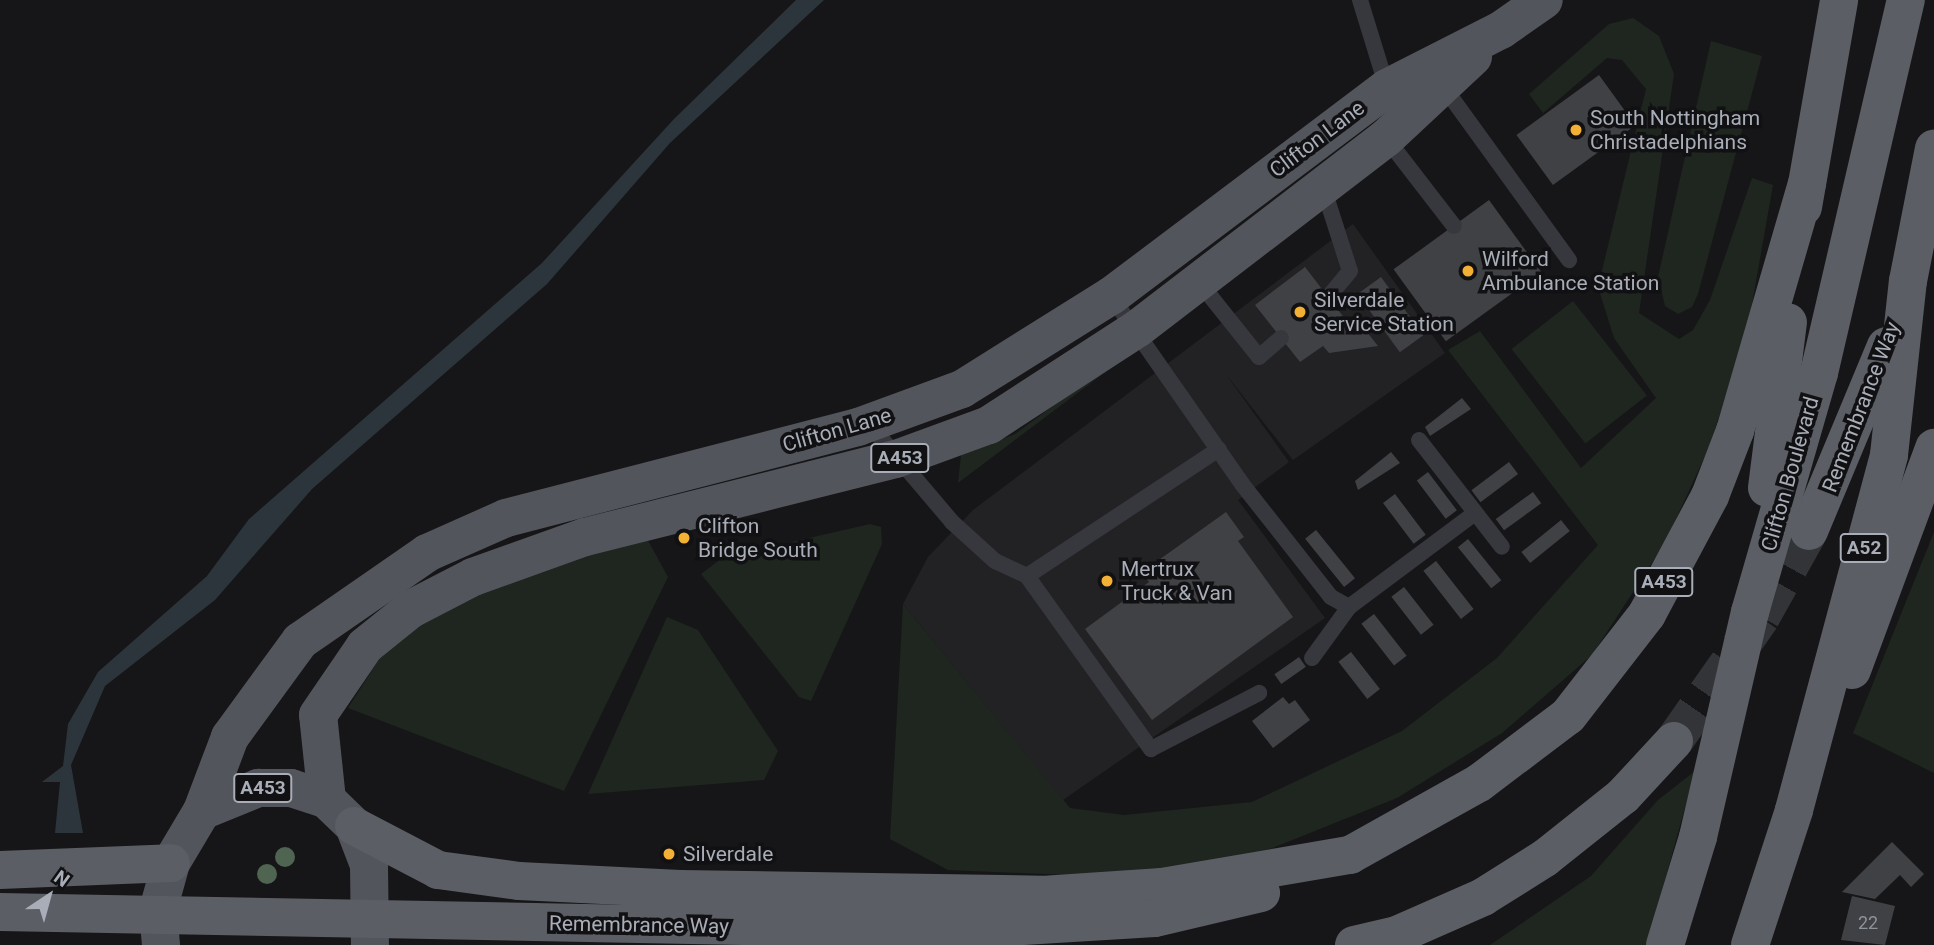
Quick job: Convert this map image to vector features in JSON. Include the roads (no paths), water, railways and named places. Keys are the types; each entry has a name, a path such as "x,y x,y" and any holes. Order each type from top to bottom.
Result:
{"highway":[{"path":"1749,612 1807,183 1839,0"},
{"name":"Clifton Boulevard","path":"1665,945 1698,837 1749,612 1819,373 1906,0"},
{"name":"A52","path":"1750,945 1794,810 1889,455 1908,281 1934,149"},
{"name":"A453","path":"1350,855 1479,783 1530,746 1594,686 1640,623 1710,496 1735,431 1807,183"},
{"name":"Remembrance Way","path":"1810,531 1872,385 1908,281"},
{"name":"A52","path":"1794,810 1889,581 1934,448"},
{"path":"1354,945 1385,940 1483,897 1581,833 1674,741"},
{"path":"354,826 438,870 519,881 680,889 1042,895 1161,887 1350,855"},
{"name":"Remembrance Way","path":"0,912 958,930 1155,918 1236,901 1350,855"},
{"path":"0,870 171,863"}],"main road":[{"name":"Clifton Lane","path":"202,811 230,737 300,641 427,553 506,518 869,424 962,388 1111,296 1387,88 1501,30 1544,0"},
{"name":"Clifton Lane","path":"327,800 318,715 365,646 411,609 473,578 586,537 897,459 1010,414 1138,329 1323,187 1397,129 1501,30"},
{"name":"A453","path":"161,945 158,910 171,863 202,811 258,788 291,788 327,800 354,826 369,865 370,945"}],"lane":[{"path":"1360,0 1397,129 1454,226"},
{"path":"1443,86 1569,260"},
{"path":"1323,187 1350,271 1328,297"},
{"path":"1199,282 1259,357 1281,338"},
{"path":"1111,296 1138,329 1219,449 1304,565 1331,597 1349,607"},
{"path":"869,424 897,459 995,561 1027,576 1152,749 1259,693"},
{"path":"1419,440 1502,547"},
{"path":"1027,576 1219,449"},
{"path":"1312,658 1349,607 1475,513"}],"tunnel":[{"path":"1674,741 1761,617 1809,531"}],"place":[{"name":"South Nottingham Christadelphians","path":"1576,130"},
{"name":"Wilford Ambulance Station","path":"1468,271"},
{"name":"Silverdale Service Station","path":"1300,312"},
{"name":"Clifton Bridge South","path":"684,538"},
{"name":"Mertrux Truck & Van","path":"1107,581"},
{"name":"Silverdale","path":"669,854"}]}
